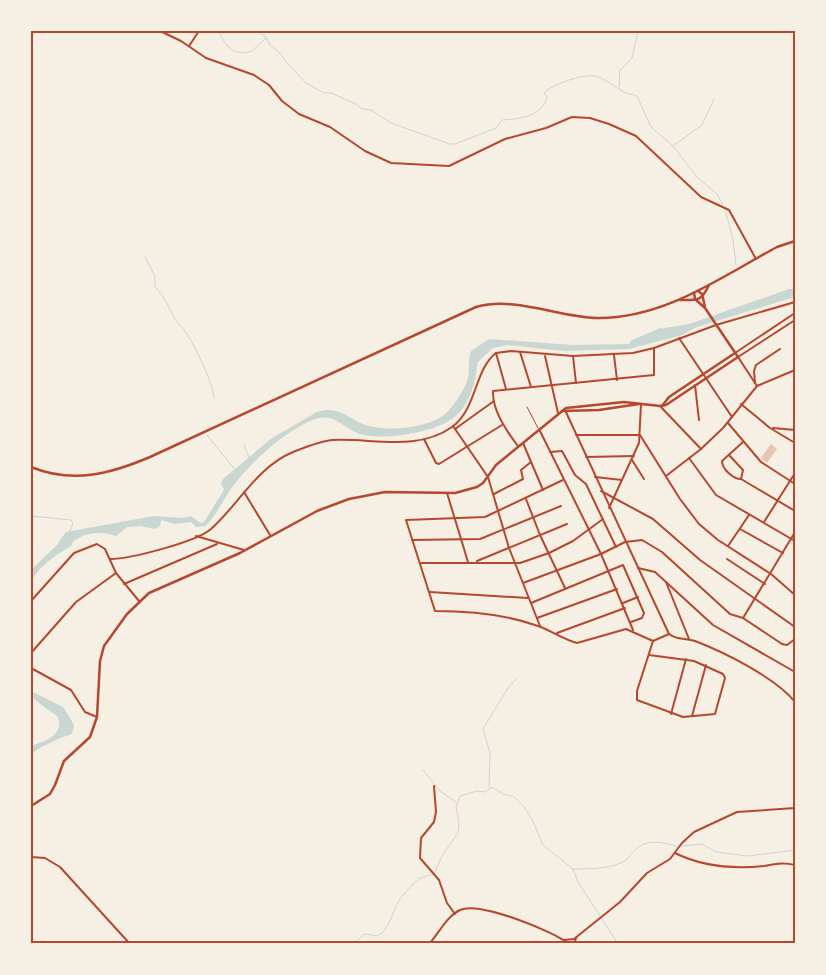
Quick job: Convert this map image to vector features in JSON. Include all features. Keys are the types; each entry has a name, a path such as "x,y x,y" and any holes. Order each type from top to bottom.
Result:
{"main road":[{"path":"31,467 63,475 99,475 135,463 476,307 503,304 583,317 607,318 657,308 694,293 756,259 795,241"},
{"path":"678,300 696,300 703,297 709,284"},
{"path":"698,291 703,297 705,309"},
{"path":"31,806 44,799 52,791 64,761 87,741 97,717 100,662 104,646 139,601 157,588 244,550 332,504 368,494 399,491 447,493 473,489 483,483 494,468 518,446 564,410 624,402 661,406 738,357 705,309 696,300 694,293"},
{"path":"661,406 665,400 735,353"},
{"path":"564,410 640,404"}],"street":[{"path":"160,31 189,46 206,58 254,75 269,85 282,101 299,114 330,127 365,150 392,163 449,166 505,139 546,128 572,117 590,118 610,124 636,136 701,197 729,210 756,259"},
{"path":"189,46 199,31"},
{"path":"496,353 520,352 545,356 614,355 654,348 715,324 794,302 795,307"},
{"path":"735,353 795,314"},
{"path":"757,386 738,357 795,320"},
{"path":"679,338 732,417"},
{"path":"518,446 503,424 494,400 494,390 655,375 654,348"},
{"path":"755,383 754,371 756,365 780,350"},
{"path":"520,352 531,388"},
{"path":"496,353 506,389"},
{"path":"110,560 132,558 206,533 274,463 288,454 332,440 398,442 424,439 453,426 473,399 483,372 496,353"},
{"path":"614,355 617,380"},
{"path":"545,356 558,413"},
{"path":"573,356 576,383"},
{"path":"666,476 701,449 728,423 757,386 795,370"},
{"path":"695,385 698,420"},
{"path":"455,429 494,400"},
{"path":"609,508 634,456 640,435 640,404"},
{"path":"741,404 770,428 795,443"},
{"path":"661,406 701,449"},
{"path":"527,407 601,554 633,630"},
{"path":"564,410 669,634 672,637 689,640 768,678 784,689 795,702"},
{"path":"728,423 761,462 795,484"},
{"path":"424,439 437,464 468,448 503,424"},
{"path":"453,426 488,477 503,531 540,626"},
{"path":"770,428 795,430"},
{"path":"576,435 640,435"},
{"path":"640,435 697,521 728,546 771,574 794,594"},
{"path":"743,442 722,461 722,465 736,478 741,479 795,511"},
{"path":"522,443 543,490"},
{"path":"550,452 563,452 575,475 586,484 616,547"},
{"path":"729,455 743,470 741,479"},
{"path":"586,458 634,456"},
{"path":"689,458 714,493 795,541"},
{"path":"632,460 644,479"},
{"path":"493,495 523,479 521,470 531,462"},
{"path":"764,522 795,473"},
{"path":"595,477 622,480"},
{"path":"563,480 485,518 406,520 435,611 481,612 540,626 577,643 623,629 633,630 653,641"},
{"path":"601,491 653,519 700,560 795,627"},
{"path":"244,492 271,536"},
{"path":"447,493 468,562"},
{"path":"526,499 540,535 566,588"},
{"path":"412,540 463,541 484,539 561,506"},
{"path":"728,546 749,514"},
{"path":"474,561 515,563 549,553 573,541 603,519"},
{"path":"421,563 468,562 489,558 567,524"},
{"path":"740,529 783,552"},
{"path":"743,618 795,532"},
{"path":"196,536 217,544 244,550"},
{"path":"523,583 601,554 625,542 642,540 652,544 688,573 730,614 743,618 782,644 787,645 795,639"},
{"path":"124,584 217,544"},
{"path":"31,601 78,550 100,545 105,549 124,584 139,601"},
{"path":"727,559 765,584"},
{"path":"531,603 624,566 644,616 631,622"},
{"path":"638,568 655,572 696,612 713,625 795,672"},
{"path":"31,653 76,602 116,572"},
{"path":"665,580 689,640"},
{"path":"537,618 616,589"},
{"path":"430,592 528,598"},
{"path":"623,604 638,597"},
{"path":"556,633 625,608"},
{"path":"653,641 669,634"},
{"path":"649,655 686,659 721,672 725,678 715,712 709,716 683,717 636,699 653,641"},
{"path":"671,714 686,659"},
{"path":"692,716 706,665"},
{"path":"31,668 70,690 87,713 97,717"},
{"path":"434,786 435,819 433,826 421,838 420,858 438,880 447,904 455,914"},
{"path":"564,940 573,939 624,899 647,873 676,853 682,842 694,832 731,814 795,808"},
{"path":"676,853 708,865 764,866 782,862 795,865"},
{"path":"31,856 48,859 60,867 130,944"},
{"path":"429,944 455,914 468,907 491,910 564,940 569,944"},
{"path":"574,944 577,936"}],"shaded area":[{"path":"789,289 795,289 795,297 697,327 682,335 629,349 563,351 507,345 493,348 478,362 474,384 465,405 459,413 444,424 414,433 396,436 377,436 357,433 333,419 319,418 310,421 289,433 258,458 233,486 212,519 205,526 196,527 191,522 174,524 161,520 160,526 155,529 140,526 127,527 116,536 100,533 89,534 78,538 71,546 48,561 31,581 31,570 56,546 66,532 154,516 183,518 191,516 200,523 204,522 224,490 221,483 223,479 272,438 317,412 324,410 336,411 363,424 381,428 413,427 441,417 455,403 466,384 471,351 489,339 572,345 628,344 665,328 689,324"},
{"path":"31,691 63,707 70,719 69,727 65,733 31,755 31,746 52,737 58,729 59,723 58,717 31,697"}],"building":[{"path":"771,444 777,449 767,463 761,458"}],"waterway":[{"path":"219,31 224,42 231,49 241,53 252,51 266,38"},
{"path":"257,31 266,37 270,45 280,53 306,83 324,93 331,93 356,104 362,109 371,110 391,123 450,144 455,144 496,128 502,120 522,118 535,113 544,104 547,97 544,93 560,83 576,78 599,77 626,93 637,96 651,127 672,145 698,178 717,194 723,205"},
{"path":"619,87 620,70 632,58 638,31"},
{"path":"673,146 702,125 714,99"},
{"path":"726,213 733,239 736,265"},
{"path":"145,257 155,276 155,287 164,298 198,354 207,373 214,398"},
{"path":"633,343 661,331"},
{"path":"207,435 236,471"},
{"path":"244,445 249,458"},
{"path":"31,516 71,520 73,523 70,531"},
{"path":"489,787 490,753 483,729 508,688 516,679"},
{"path":"57,736 69,732 71,726 67,719"},
{"path":"423,770 441,792 456,802"},
{"path":"353,944 365,934 377,936 382,933 388,925 399,900 413,884 420,878 434,874 443,854 458,833 459,823 456,807 460,796 477,791 485,792 492,787 503,794 513,796 524,807 532,819 543,845 573,869 578,882 618,944"},
{"path":"573,869 612,866 626,860 644,844 655,842 678,847"},
{"path":"682,846 702,844 716,852 748,856 795,850"}]}
